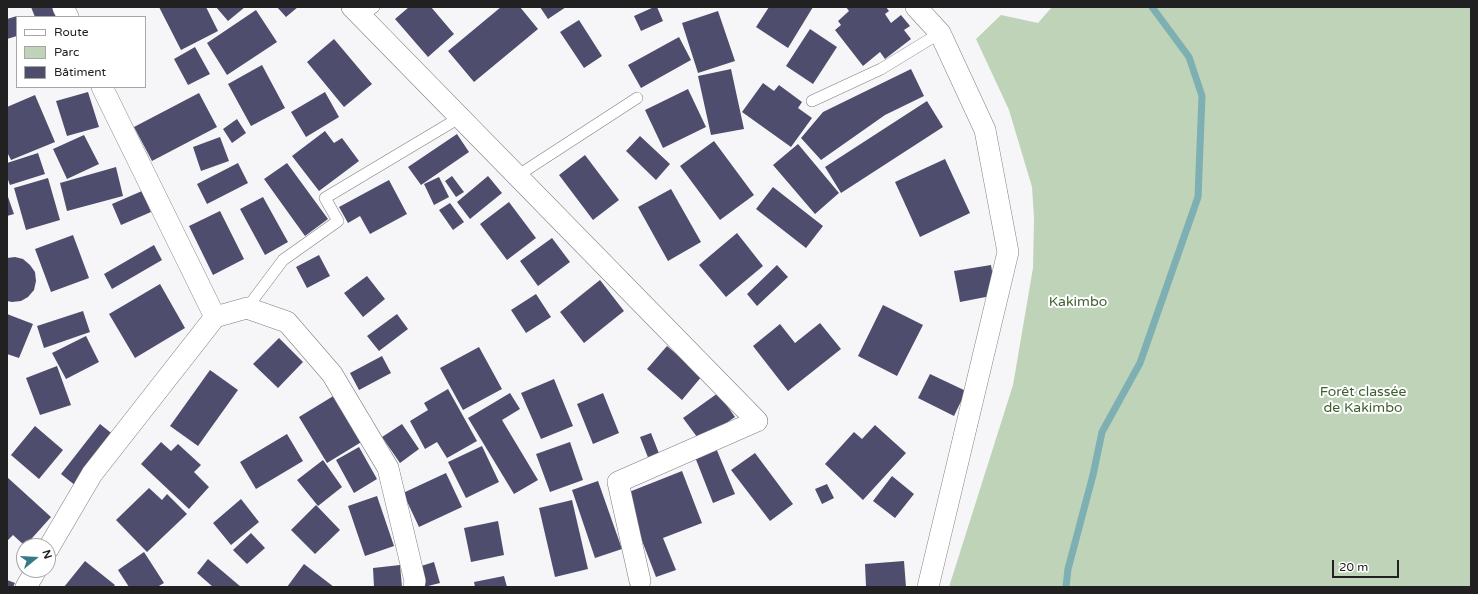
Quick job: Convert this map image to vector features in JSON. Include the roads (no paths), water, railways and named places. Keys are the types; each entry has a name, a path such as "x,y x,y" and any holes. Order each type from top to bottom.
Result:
{"street":[{"path":"63,7 68,16"},
{"path":"916,7 940,33 985,130 1008,252 928,587"},
{"path":"362,10 459,118 756,421 618,482 640,581"},
{"path":"102,88 215,317"},
{"path":"54,538 92,474 215,317 247,308 287,322 332,374 340,387 388,468 415,581 414,587"},
{"path":"26,587 31,578"}],"lane":[{"path":"812,101 881,69 940,33"},
{"path":"516,176 637,98"},
{"path":"247,308 283,260 338,221 325,198 459,118"}],"waterway":[{"path":"1066,587 1068,569 1093,475 1102,432 1140,363 1198,197 1202,96 1189,57 1152,7"}],"park label":[{"name":"Kakimbo","path":"1078,302"},
{"name":"Forêt classée de Kakimbo","path":"1363,400"}]}
